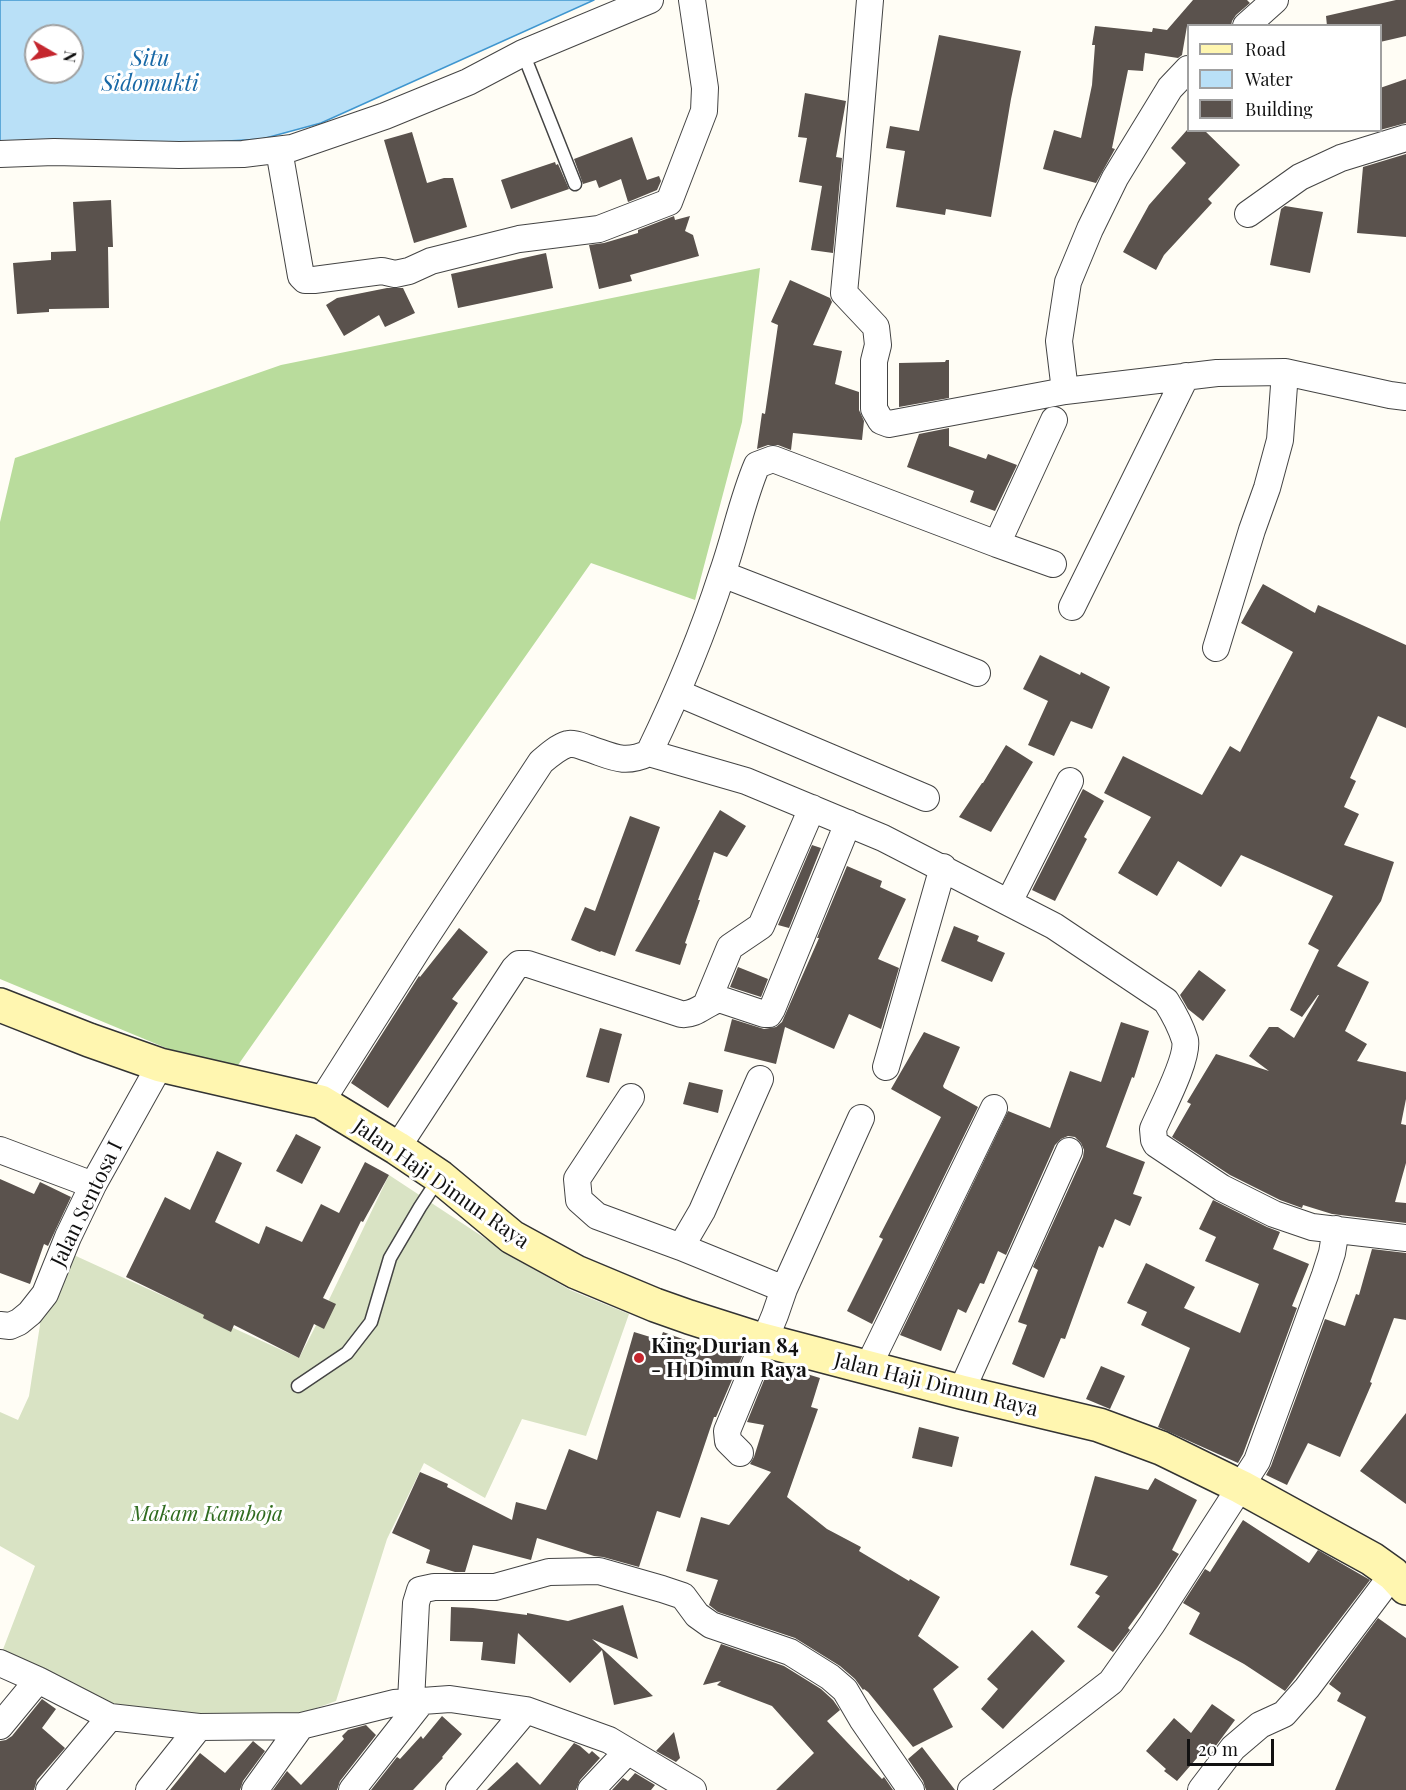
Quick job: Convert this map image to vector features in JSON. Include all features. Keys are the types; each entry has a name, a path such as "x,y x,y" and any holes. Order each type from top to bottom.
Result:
{"street":[{"path":"0,154 54,152 243,154 292,148 385,116 468,82 523,53 650,0"},
{"path":"279,150 300,276 305,280 382,271 395,274 409,271 431,261 519,239 598,229 669,202 704,111 705,88 692,0"},
{"path":"870,0 844,293 876,327 878,345 874,361 874,410 880,421 889,424 1065,391 1217,373 1285,372 1406,397"},
{"path":"1248,24 1275,0"},
{"path":"1065,391 1059,341 1068,282 1115,177 1170,88 1187,70"},
{"path":"1248,214 1300,177 1341,158 1406,138"},
{"path":"1216,648 1280,440 1285,372"},
{"path":"1072,608 1186,376"},
{"path":"997,544 1053,420"},
{"path":"321,1102 541,762 557,749 575,744 622,760 636,759 649,753 678,693 722,574 747,488 757,465 773,459 1053,564"},
{"path":"722,574 977,673"},
{"path":"678,693 926,798"},
{"path":"649,753 746,781 813,808 943,867 1054,926 1124,971 1166,1001 1172,1009 1185,1040 1185,1047 1183,1061 1153,1129 1156,1144 1222,1188 1274,1214 1312,1227 1406,1238"},
{"path":"1009,902 1070,781"},
{"path":"706,1005 730,946 761,926 813,808"},
{"path":"397,1148 519,964 528,964 681,1014 689,1015 719,999 769,1014 848,823"},
{"path":"886,1067 943,867"},
{"name":"Jalan Haji Dimun Raya","path":"0,1005 88,1040 160,1065 321,1102 440,1177 512,1237 576,1272 689,1317 764,1340 961,1392 1099,1425 1161,1448 1241,1487 1372,1558 1400,1581"},
{"name":"Jalan Sentosa I","path":"0,1325 10,1326 19,1322 30,1313 45,1294 68,1237 93,1185 160,1065"},
{"path":"681,1247 702,1211 760,1079"},
{"path":"631,1097 577,1179 579,1200 597,1216 784,1289"},
{"path":"868,1367 994,1108"},
{"path":"740,1453 728,1442 727,1431 784,1289 861,1118"},
{"path":"0,1150 93,1185"},
{"path":"961,1392 1069,1151"},
{"path":"971,1790 1111,1682 1181,1580 1257,1461 1325,1275 1336,1229"},
{"path":"352,1790 416,1701 416,1603 420,1590 434,1587 495,1587 549,1572 599,1571 683,1596 697,1615 711,1625 790,1652 830,1677 845,1690 911,1790"},
{"path":"1201,1790 1233,1748 1260,1725 1284,1713 1400,1581"},
{"path":"0,1663 110,1718 199,1727 302,1726 394,1703 450,1699 526,1710 609,1740 693,1790"},
{"path":"0,1726 38,1680"},
{"path":"459,1790 526,1710"},
{"path":"49,1790 110,1718"},
{"path":"255,1790 302,1726"},
{"path":"149,1790 199,1727"},
{"path":"591,1790 627,1752"}],"lane":[{"path":"523,53 575,184"},
{"path":"298,1386 347,1353 371,1322 390,1258 440,1177"}],"green space":[{"path":"760,268 742,422 695,600 591,563 231,1075 0,979 0,522 15,458 281,365"},
{"name":"Makam Kamboja","path":"389,1175 518,1260 570,1290 629,1314 586,1436 522,1419 485,1498 424,1463 387,1539 336,1701 289,1718 244,1719 106,1707 2,1652 35,1566 0,1546 0,1412 18,1420 29,1396 44,1299 65,1251 299,1358"}],"water":[{"name":"Situ Sidomukti","path":"0,0 594,0 321,123 262,139 193,143 0,146"}],"building":[{"path":"1193,0 1247,0 1250,3 1236,15 1231,24 1187,24 1182,55 1178,58 1145,53 1143,71 1128,70 1112,148 1115,149 1096,183 1043,169 1054,130 1081,138 1092,85 1095,45 1092,45 1095,26 1152,32 1153,28 1167,30"},
{"path":"1396,0 1406,0 1406,36 1382,42 1382,24 1327,24 1326,16"},
{"path":"939,35 1021,51 991,217 946,209 945,215 896,207 905,151 886,148 890,126 919,131"},
{"path":"1406,79 1406,123 1382,129 1382,87"},
{"path":"805,93 846,101 836,157 842,158 833,253 811,250 822,186 799,182 807,138 798,137"},
{"path":"1187,130 1187,132 1206,132 1240,165 1208,199 1212,203 1164,255 1156,270 1123,252 1149,205 1186,163 1171,148"},
{"path":"412,132 427,183 453,178 467,227 414,243 384,140"},
{"path":"632,137 647,180 659,176 661,181 657,190 628,202 621,179 599,188 596,180 583,184 574,159"},
{"path":"1406,154 1406,237 1357,233 1363,167"},
{"path":"555,162 569,189 511,209 501,180"},
{"path":"111,200 113,247 108,247 109,308 49,309 49,312 17,314 13,263 51,260 51,252 76,251 73,202"},
{"path":"1285,206 1323,212 1310,273 1270,265 1281,209"},
{"path":"674,216 675,220 690,216 685,231 693,235 699,256 630,275 632,281 599,289 589,245 638,233 638,230"},
{"path":"546,253 553,288 458,308 451,274"},
{"path":"790,280 830,298 832,302 813,345 842,351 835,384 859,392 859,410 864,421 862,440 793,433 791,450 778,445 768,445 757,449 762,413 765,414 778,325 771,322"},
{"path":"387,288 403,288 415,313 385,327 379,315 344,336 326,305 337,298"},
{"path":"949,360 949,398 899,407 899,363 945,362"},
{"path":"949,428 949,446 986,459 988,454 1017,465 995,511 970,502 974,491 907,467 919,434"},
{"path":"1263,584 1315,613 1318,605 1406,645 1406,728 1378,716 1350,778 1356,781 1344,807 1359,814 1344,845 1394,862 1381,901 1337,966 1369,982 1345,1031 1367,1044 1357,1061 1406,1072 1406,1099 1401,1124 1406,1125 1406,1163 1395,1202 1406,1203 1406,1223 1332,1214 1303,1205 1302,1208 1280,1200 1230,1175 1172,1137 1191,1104 1187,1102 1216,1054 1269,1071 1249,1056 1269,1027 1278,1027 1294,1038 1319,995 1302,1017 1290,1010 1319,950 1308,944 1333,896 1241,855 1221,887 1178,861 1157,896 1118,873 1151,817 1104,793 1123,756 1202,795 1230,746 1240,752 1293,652 1241,623"},
{"path":"1040,655 1110,687 1092,729 1071,721 1054,756 1028,745 1048,701 1023,689"},
{"path":"1006,745 1033,762 991,832 959,817"},
{"path":"1083,789 1104,801 1084,837 1087,839 1055,901 1032,890"},
{"path":"720,810 746,826 727,857 714,852 680,965 635,951"},
{"path":"630,816 660,827 615,956 571,940 585,907 595,911"},
{"path":"812,845 821,848 789,928 778,925"},
{"path":"847,866 882,881 880,887 906,899 878,959 899,968 881,1029 849,1014 834,1049 785,1027 776,1064 724,1051 732,1019 764,1029 776,1027 782,1022 819,938 817,938"},
{"path":"954,926 979,936 977,941 1005,953 992,982 941,961"},
{"path":"459,928 488,952 452,999 458,1003 388,1108 351,1083 419,976"},
{"path":"738,967 768,979 761,997 730,987"},
{"path":"1199,970 1226,990 1203,1021 1188,1009 1180,995"},
{"path":"1121,1022 1149,1031 1134,1078 1132,1077 1106,1147 1145,1162 1133,1194 1142,1197 1130,1226 1115,1219 1103,1248 1099,1246 1065,1339 1061,1338 1044,1378 1012,1364 1027,1325 1018,1322 1038,1270 1033,1267 1083,1157 1084,1150 1075,1137 1068,1136 1055,1145 1006,1255 998,1251 984,1284 980,1283 966,1313 958,1309 941,1351 900,1335 1008,1111 1050,1128 1070,1071 1101,1082"},
{"path":"600,1028 622,1034 609,1083 586,1077"},
{"path":"924,1032 960,1047 943,1086 978,1107 872,1324 847,1311 883,1239 879,1237 941,1117 891,1089"},
{"path":"689,1082 723,1090 718,1113 683,1104"},
{"path":"296,1134 321,1147 302,1184 276,1171"},
{"path":"217,1151 242,1163 215,1222 259,1244 266,1226 302,1242 321,1204 339,1213 365,1162 389,1175 363,1222 361,1221 323,1298 336,1304 324,1329 314,1324 299,1358 234,1325 231,1332 203,1318 204,1315 126,1277 165,1197 190,1210"},
{"path":"0,1179 34,1194 40,1182 71,1197 48,1246 44,1244 30,1284 0,1273"},
{"path":"1213,1200 1280,1232 1273,1249 1309,1264 1292,1306 1297,1308 1238,1463 1158,1427 1190,1348 1141,1325 1147,1312 1127,1303 1146,1263 1195,1287 1184,1308 1240,1333 1259,1284 1205,1261 1216,1237 1199,1229"},
{"path":"1372,1249 1406,1253 1406,1320 1394,1318 1370,1382 1372,1383 1340,1457 1308,1443 1287,1485 1266,1475 1325,1319 1345,1326 1356,1294 1359,1295"},
{"path":"634,1332 660,1340 663,1332 722,1353 723,1348 743,1354 716,1417 714,1417 680,1518 657,1511 639,1567 537,1538 531,1560 473,1545 465,1572 455,1572 426,1563 430,1550 392,1533 420,1472 448,1484 447,1487 512,1520 516,1502 546,1510 569,1449 597,1460"},
{"path":"771,1363 820,1378 811,1407 818,1409 787,1497 827,1529 861,1547 859,1551 940,1597 918,1636 959,1667 933,1689 953,1727 913,1747 868,1692 863,1690 855,1679 840,1666 795,1638 718,1612 709,1605 718,1580 686,1571 701,1517 729,1525 771,1472 750,1464 764,1425 747,1422"},
{"path":"1101,1366 1125,1376 1110,1409 1086,1399"},
{"path":"1406,1413 1406,1504 1360,1471"},
{"path":"919,1427 959,1437 952,1467 912,1458"},
{"path":"1095,1476 1148,1490 1155,1478 1197,1500 1172,1550 1179,1554 1128,1628 1130,1630 1113,1652 1077,1627 1100,1596 1095,1593 1108,1576 1070,1565"},
{"path":"1243,1520 1309,1563 1318,1550 1370,1580 1285,1691 1244,1664 1189,1634 1200,1613 1183,1603 1205,1569 1210,1572"},
{"path":"623,1605 638,1659 592,1639 653,1696 614,1705 602,1650 570,1683 518,1633 515,1664 481,1660 483,1642 450,1641 451,1607 527,1615 527,1613 568,1621"},
{"path":"1378,1618 1406,1638 1406,1790 1335,1790 1366,1717 1337,1701 1341,1693 1329,1684"},
{"path":"1032,1630 1065,1661 1003,1729 981,1709 998,1689 987,1679"},
{"path":"721,1644 784,1666 821,1689 840,1710 827,1721 882,1779 884,1777 893,1790 776,1790 814,1753 772,1706 717,1685 721,1681 703,1685"},
{"path":"42,1699 56,1709 42,1728 65,1748 37,1780 34,1790 0,1790 0,1741 12,1736"},
{"path":"1212,1704 1235,1720 1215,1747 1210,1743 1177,1781 1164,1771 1166,1769 1146,1751 1174,1718 1191,1733"},
{"path":"442,1716 462,1734 413,1790 371,1790 397,1757 400,1759 421,1736 423,1739"},
{"path":"366,1725 376,1735 340,1781 337,1790 273,1790 287,1771 301,1785 344,1739 342,1736 348,1730"},
{"path":"674,1732 680,1758 676,1762 656,1751"},
{"path":"253,1741 265,1751 243,1781 240,1790 170,1790 200,1753 225,1773"},
{"path":"574,1743 589,1754 592,1751 600,1758 580,1780 576,1790 487,1790 517,1762 540,1785"},
{"path":"922,1747 955,1790 926,1790 923,1781 908,1759"},
{"path":"635,1773 655,1785 651,1790 612,1790 623,1778 628,1781"}],"place":[{"name":"King Durian 84 - H Dimun Raya","path":"639,1358"}]}
